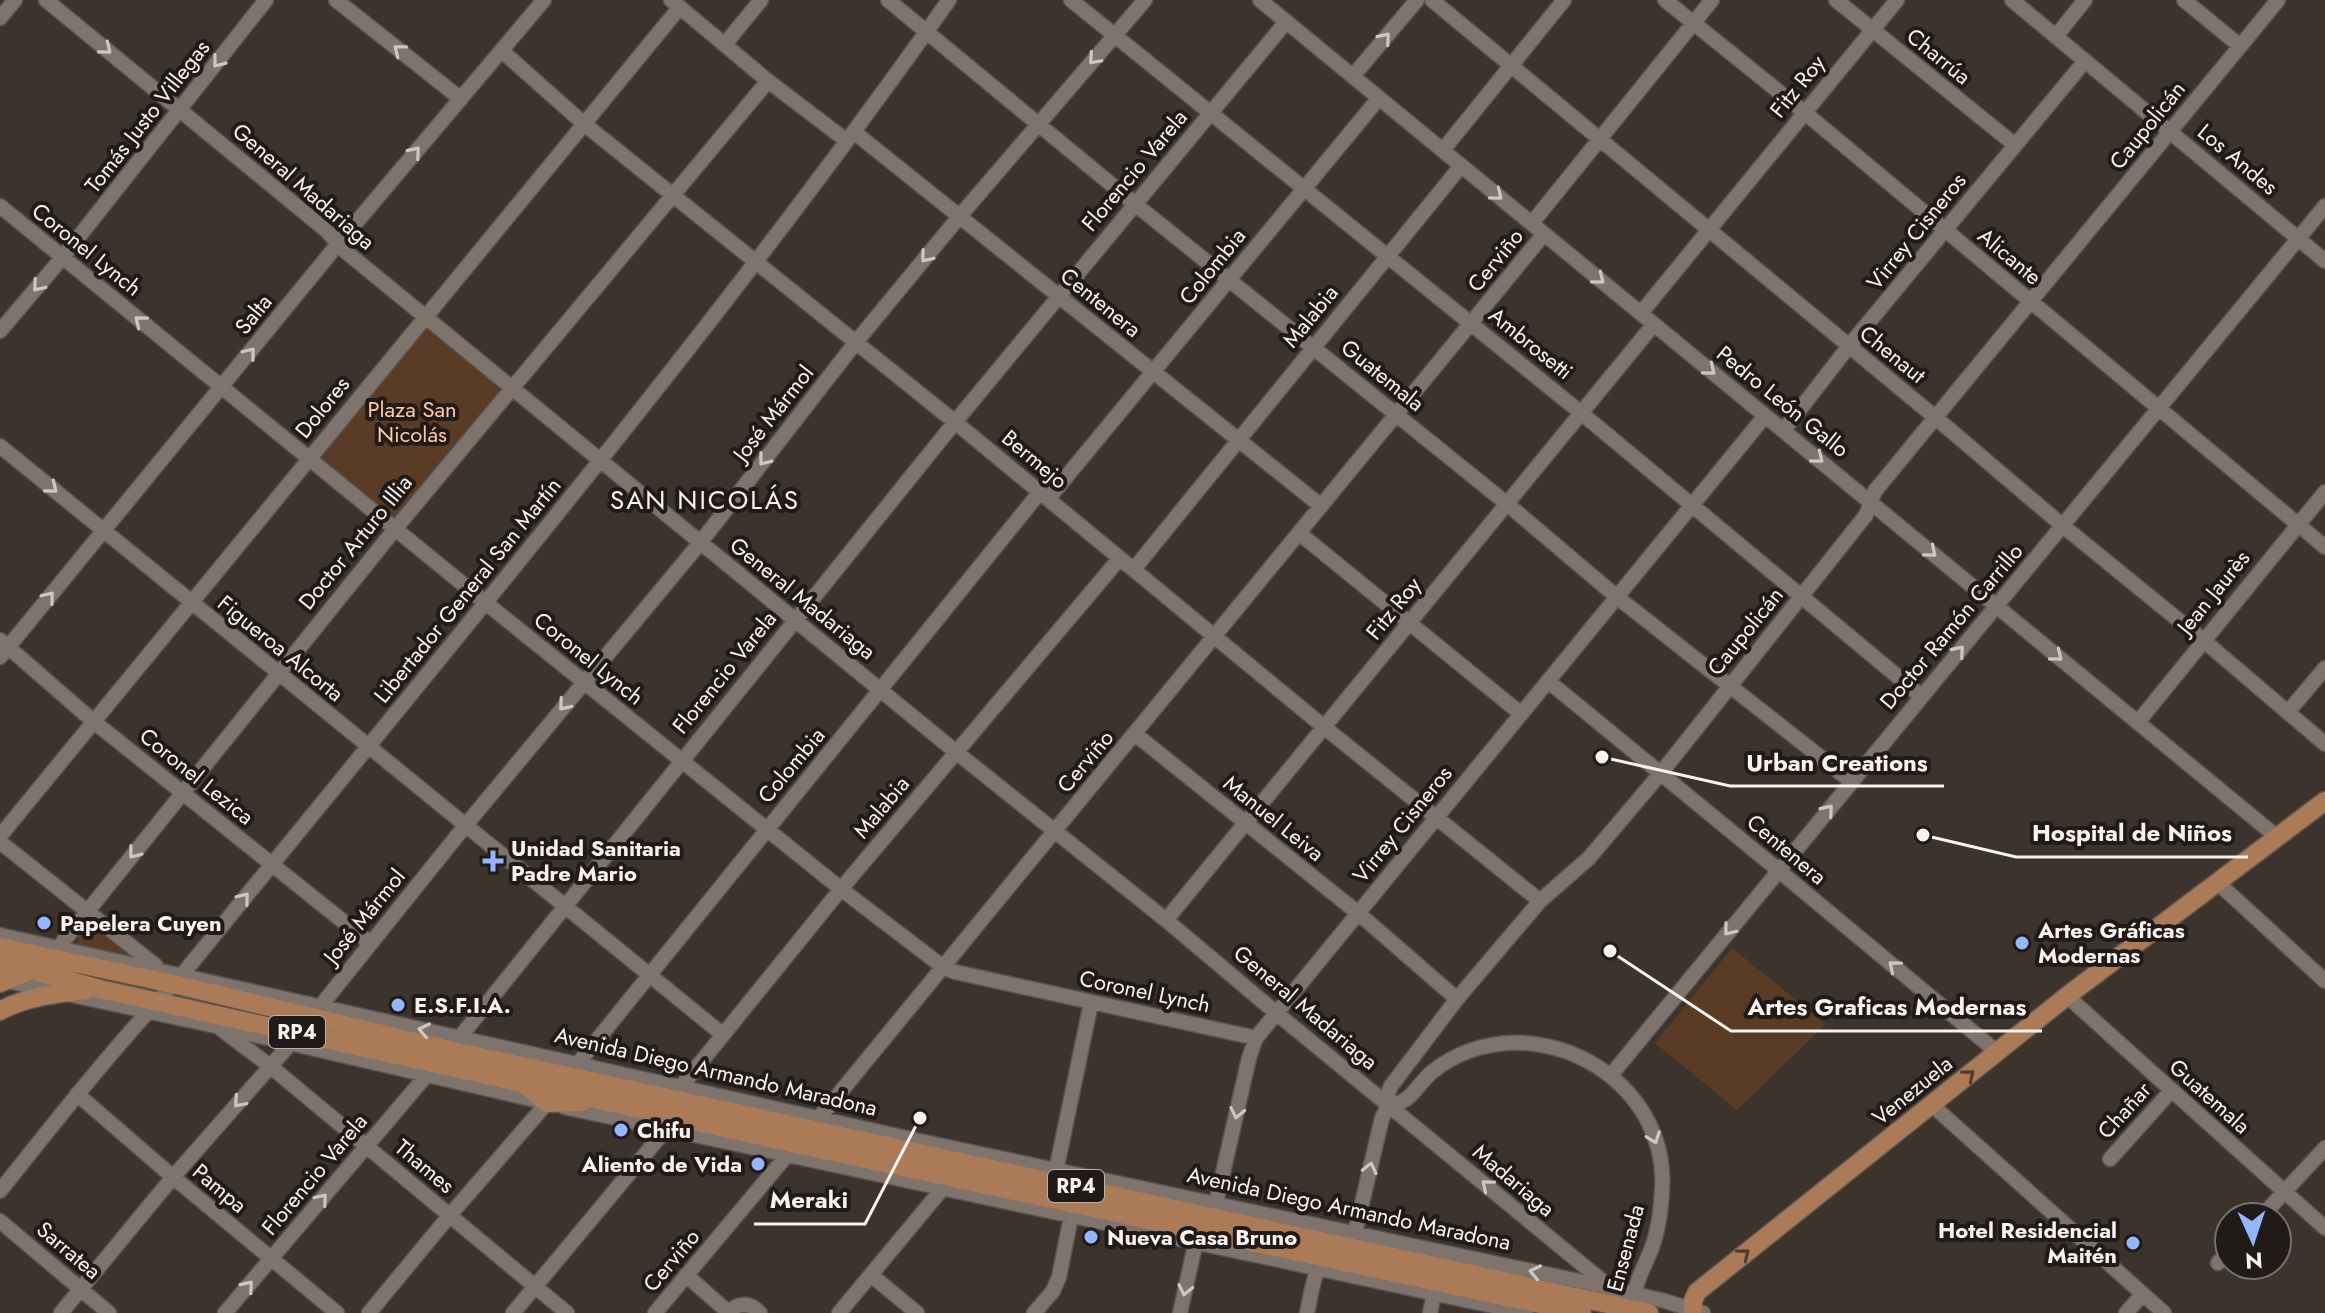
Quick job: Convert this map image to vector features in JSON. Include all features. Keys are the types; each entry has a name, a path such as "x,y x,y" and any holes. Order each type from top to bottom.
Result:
{"main road":[{"name":"Venezuela","path":"1697,1312 1693,1301 1697,1292 2067,996 2325,801"},
{"name":"Avenida Diego Armando Maradona","path":"0,947 54,952 172,977 269,1007 376,1033 521,1081 607,1100 792,1149 1073,1209 1349,1239 1636,1307"},
{"name":"Doctor Arturo Illia","path":"31,970 54,952"},
{"name":"Avenida Diego Armando Maradona","path":"1,976 31,970 152,1006 681,1094 767,1119 815,1124 1055,1176 1141,1201 1321,1263 1582,1313"},
{"path":"0,1011 65,992 100,989"},
{"path":"269,1007 319,1008 376,1033"},
{"path":"521,1081 547,1103 607,1100"},
{"path":"681,1094 734,1100 767,1119"},
{"path":"815,1124 938,1145"},
{"path":"1055,1176 1094,1179 1141,1201"}],"street":[{"path":"0,18 15,0"},
{"name":"General Madariaga","path":"46,0 700,543 1389,1104"},
{"name":"Tomás Justo Villegas","path":"0,331 62,258 266,0"},
{"path":"336,0 461,99"},
{"name":"Salta","path":"3,648 544,0"},
{"path":"725,44 761,0"},
{"name":"Guatemala","path":"888,0 1617,597 1852,782"},
{"name":"Libertador General San Martín","path":"0,1191 152,1006 172,977 271,865 601,461 756,263 949,0"},
{"name":"Ambrosetti","path":"1071,0 1580,412 1921,696"},
{"name":"José Mármol","path":"319,1008 465,826 700,543 856,342 1145,0"},
{"name":"Pedro León Gallo","path":"1260,0 2277,837"},
{"path":"1353,76 1417,0"},
{"name":"Chenaut","path":"1432,0 2325,744"},
{"path":"1443,150 1564,0"},
{"name":"Alicante","path":"1665,0 2160,407 2325,547"},
{"name":"Cerviño","path":"1532,223 1712,0"},
{"name":"Charrúa","path":"1836,0 2015,145"},
{"name":"Fitz Roy","path":"1641,313 1897,0"},
{"name":"Los Andes","path":"2012,0 2325,261"},
{"path":"2056,36 2085,0"},
{"path":"2184,0 2240,46"},
{"name":"Caupolicán","path":"1349,1239 1382,1118 1389,1104 1388,1093 1411,1058 1540,901 1589,858 1661,773 1866,515 1875,491 2278,0"},
{"name":"Centenera","path":"675,4 768,81 851,136 959,217 1240,438 1321,506"},
{"name":"Dolores","path":"0,836 583,123 675,4"},
{"name":"Florencio Varela","path":"225,1313 443,1056 955,422 1286,22"},
{"name":"Bermejo","path":"502,51 583,123 955,422 1540,901"},
{"name":"Virrey Cisneros","path":"1784,430 1849,346 2085,61"},
{"name":"Doctor Arturo Illia","path":"54,952 395,529 768,81"},
{"name":"Colombia","path":"576,1066 882,690 1044,496 1154,373 1379,98"},
{"name":"Malabia","path":"1134,569 1461,166"},
{"name":"Coronel Lynch","path":"0,206 486,603 841,889 943,967 1256,1038"},
{"name":"Doctor Ramón Carrillo","path":"1611,1075 2325,206"},
{"name":"Cerviño","path":"655,1313 815,1124 1544,234"},
{"name":"Fitz Roy","path":"1166,920 1654,324"},
{"name":"Virrey Cisneros","path":"1180,1313 1256,1038 1765,416"},
{"name":"Figueroa Alcorta","path":"0,446 722,1034"},
{"name":"Jean Jaurès","path":"2138,722 2325,492"},
{"path":"1299,533 1520,713"},
{"name":"Malabia","path":"681,1094 722,1034 1120,558"},
{"name":"Coronel Lezica","path":"3,648 370,943"},
{"path":"2288,712 2325,668"},
{"name":"Centenera","path":"1548,681 1997,1052"},
{"name":"Manuel Leiva","path":"1135,734 1358,913 1457,999"},
{"path":"0,842 172,977"},
{"path":"2218,883 2322,971"},
{"name":"Avenida Diego Armando Maradona","path":"0,935 54,952"},
{"name":"Avenida Diego Armando Maradona","path":"1,976 65,992 152,1006 216,1026 291,1043 576,1066 681,1094"},
{"name":"Avenida Diego Armando Maradona","path":"172,977 319,1008 443,1056 547,1103 667,1128 792,1149 943,1188 1073,1209"},
{"name":"Guatemala","path":"2067,996 2325,1228"},
{"path":"1055,1176 1091,1003"},
{"name":"Thames","path":"216,1026 270,1066 567,1313"},
{"name":"Ensenada","path":"1389,1104 1401,1102 1452,1058 1499,1043 1524,1042 1553,1047 1577,1055 1611,1075 1634,1098 1645,1116 1656,1139 1661,1165 1663,1187 1656,1233 1636,1307"},
{"path":"61,1313 173,1177 291,1043"},
{"path":"1411,1058 1431,1073"},
{"name":"Chañar","path":"2110,1159 2171,1091"},
{"name":"Pampa","path":"77,1094 337,1313"},
{"name":"Avenida Diego Armando Maradona","path":"734,1100 815,1124"},
{"path":"369,1313 547,1103"},
{"name":"Madariaga","path":"1389,1104 1612,1289"},
{"path":"1932,1105 2164,1313"},
{"path":"513,1313 667,1128"},
{"name":"Avenida Diego Armando Maradona","path":"938,1145 1055,1176"},
{"path":"2276,1201 2325,1148"},
{"name":"Avenida Diego Armando Maradona","path":"1094,1179 1207,1224"},
{"path":"839,1313 943,1188"},
{"path":"1034,1313 1053,1291 1059,1277 1073,1209"},
{"name":"Sarratea","path":"0,1221 109,1313"},
{"path":"1307,1313 1321,1263 1349,1239"},
{"name":"Avenida Diego Armando Maradona","path":"1349,1239 1612,1289 1636,1307 1697,1312"},
{"name":"Avenida Diego Armando Maradona","path":"1321,1263 1434,1294 1526,1313"},
{"path":"686,1275 728,1313 744,1304 760,1313"},
{"path":"871,1275 917,1313"},
{"path":"1430,1313 1434,1294"},
{"path":"2126,1313 2143,1294"}],"green space":[{"name":"Plaza San Nicolás","path":"430,325 505,387 395,519 320,457"},
{"path":"96,927 129,958 78,946 81,929"},
{"path":"1732,948 1826,1024 1737,1110 1655,1043"}],"place":[{"name":"Urban Creations","path":"1602,757"},
{"name":"Hospital de Niños","path":"1923,835"},
{"name":"Unidad Sanitaria Padre Mario","path":"493,861"},
{"name":"Papelera Cuyen","path":"44,923"},
{"name":"Artes Gráficas Modernas","path":"2022,943"},
{"name":"Artes Graficas Modernas","path":"1610,951"},
{"name":"E.S.F.I.A.","path":"398,1005"},
{"name":"Meraki","path":"920,1118"},
{"name":"Chifu","path":"621,1130"},
{"name":"Aliento de Vida","path":"758,1164"},
{"name":"Nueva Casa Bruno","path":"1091,1237"},
{"name":"Hotel Residencial Maitén","path":"2133,1243"}],"district":[{"name":"SAN NICOLÁS","path":"705,500"}]}
